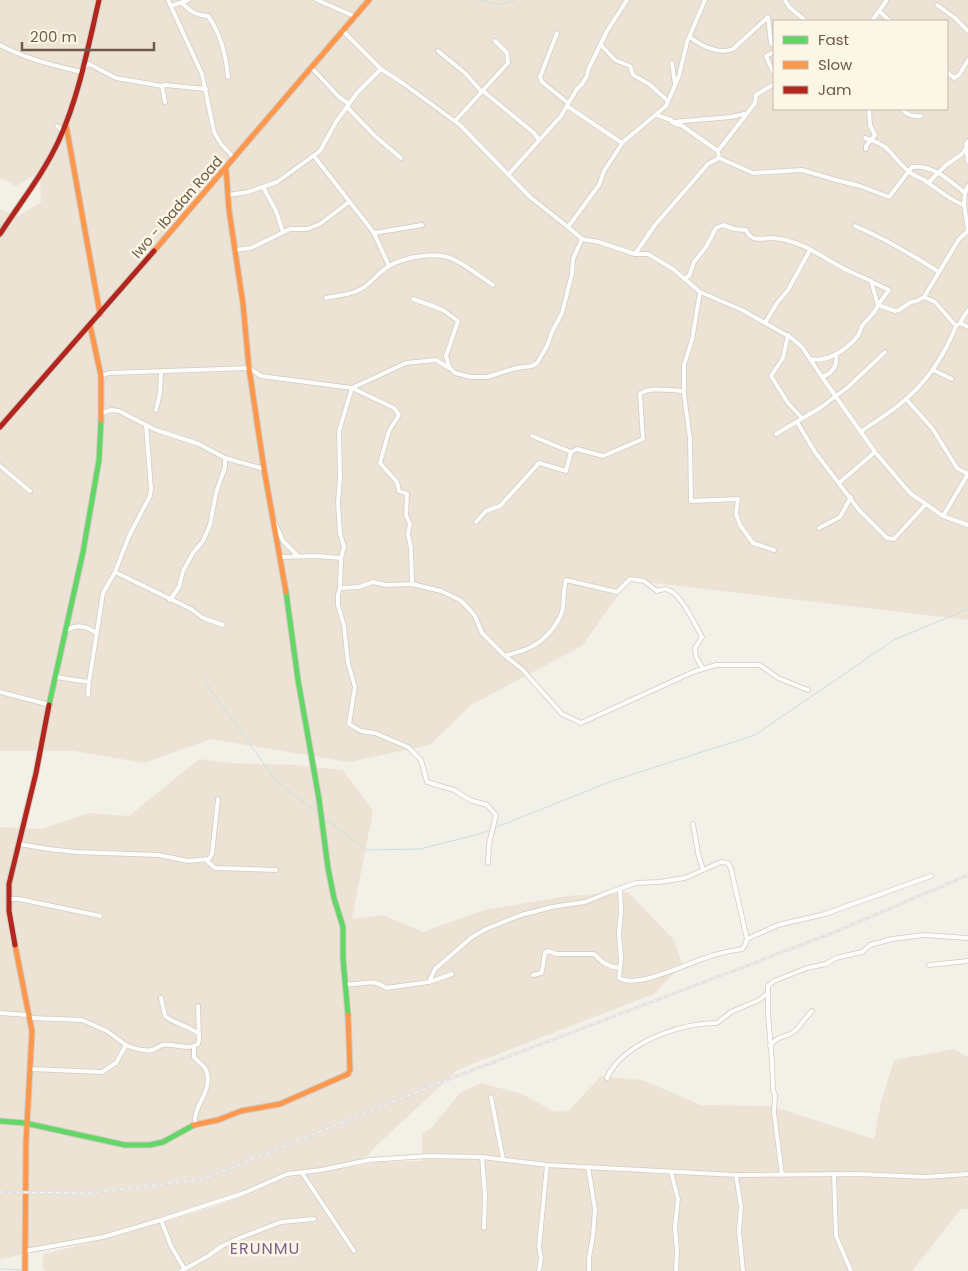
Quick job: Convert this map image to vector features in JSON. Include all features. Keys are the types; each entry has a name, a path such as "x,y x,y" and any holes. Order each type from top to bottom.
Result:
{"street":[{"path":"0,234 42,169 66,124 99,0"},
{"path":"168,0 202,74 214,132 221,144 234,158"},
{"path":"171,6 188,0"},
{"path":"317,0 356,17"},
{"name":"Iwo - Ibadan Road","path":"0,427 226,169 310,67 369,0"},
{"path":"509,174 561,116 587,76 588,70 607,31 627,0"},
{"path":"568,226 599,185 604,171 622,143 662,110 668,101 676,84 690,37 705,0"},
{"path":"785,0 789,7 805,20"},
{"path":"873,20 886,1"},
{"path":"182,3 190,11 198,15 208,16 216,27 225,54 228,77"},
{"path":"937,5 955,18 968,31"},
{"path":"880,12 889,20"},
{"path":"690,37 704,46 727,52 739,44 768,18 771,42 773,44"},
{"path":"342,30 381,69 398,79 455,122 479,143 530,197 582,239 599,242 635,254 648,254 659,260 700,292 742,310 788,335 802,347 875,452 910,493 943,516 968,525"},
{"path":"558,33 540,77 542,82 567,105 622,143"},
{"path":"455,122 508,62 507,54 495,41"},
{"path":"0,45 24,57 82,69 89,64 116,78 162,86 206,89"},
{"path":"601,45 615,60 630,66 633,75 649,84 668,101"},
{"path":"438,51 465,73 482,91 534,133 539,140"},
{"path":"773,52 766,56 773,72"},
{"path":"948,73 954,78 959,75 968,60"},
{"path":"672,63 676,84"},
{"path":"310,67 348,105 375,136 400,158"},
{"path":"229,195 248,192 277,182 314,156 320,151 348,105 381,69"},
{"path":"718,158 718,151 755,102 756,95 773,85"},
{"path":"162,86 165,102"},
{"path":"866,149 874,135 870,125 869,110"},
{"path":"903,110 916,117 921,116"},
{"path":"657,114 684,127 718,151"},
{"path":"672,122 746,114"},
{"path":"66,124 100,314"},
{"path":"57,126 62,130"},
{"path":"865,138 890,150 908,171 956,202 964,205"},
{"path":"968,141 966,144 968,162"},
{"path":"928,183 946,165 962,154 966,148"},
{"path":"314,156 374,233 389,266"},
{"path":"718,158 753,172 802,170 860,186 888,197 908,171 912,167 919,166 939,173 965,193"},
{"path":"635,254 655,225 708,164 718,158"},
{"path":"0,1121 25,1123 125,1145 140,1146 163,1142 195,1125 218,1120 241,1111 280,1104 348,1074 351,1065 343,958 343,927 334,898 328,868 319,799 264,468 249,368 243,304 229,210 226,169"},
{"path":"878,305 896,311 911,302 924,298 959,239 968,231 964,205 968,186"},
{"path":"263,187 276,211 283,232"},
{"path":"235,250 251,248 290,229 308,229 320,224 349,202"},
{"path":"374,233 422,225"},
{"path":"684,279 689,276 694,262 706,247 716,228 723,225 734,229 746,230 748,236 755,239 779,239 798,244 823,255 852,273 889,290 878,305 875,313 862,326 858,336 834,355 818,361 810,359"},
{"path":"855,226 880,235 915,255 939,272"},
{"path":"488,863 489,844 496,815 487,805 470,800 454,790 428,782 421,760 408,747 375,733 362,732 349,724 355,687 348,663 344,626 338,605 340,558 344,547 340,533 338,503 340,476 339,431 352,388 406,363 436,360 455,373 480,378 532,366 536,363 547,346 562,313 572,274 573,259 582,239"},
{"path":"765,323 777,303 788,290 810,250"},
{"path":"326,298 357,291 369,284 381,271 389,266 412,257 444,256 470,268 493,285"},
{"path":"871,281 878,305"},
{"path":"700,292 692,340 684,365 684,391 690,439 691,501 738,499 736,514 740,525 753,543 774,550"},
{"path":"924,298 935,302 956,326"},
{"path":"413,299 443,310 458,321 446,356 451,369"},
{"path":"862,432 906,399 933,370 939,362 956,326 968,310"},
{"path":"960,323 968,327"},
{"path":"25,1271 25,1123 32,1050 29,1016 9,911 9,884 36,773 67,630 95,487 102,413 101,376 90,325"},
{"path":"788,335 783,358 771,376 788,403 802,418"},
{"path":"776,434 820,408 848,388 886,352"},
{"path":"822,377 832,372 836,366 836,354 834,355"},
{"path":"101,376 109,373 249,368 260,376 352,388 394,408 399,415 390,431 380,463 397,482 399,490 407,494 406,515 410,524 408,534 412,584"},
{"path":"933,370 952,379"},
{"path":"156,410 160,393 161,372"},
{"path":"476,522 486,511 500,506 540,463 566,471 571,452 577,449 603,456 643,439 640,394 642,392 654,390 684,391"},
{"path":"906,399 932,428 957,468 968,474 943,516"},
{"path":"102,413 110,410 119,411 156,430 199,444 225,458 264,468"},
{"path":"797,422 815,452 859,510 891,540 925,505"},
{"path":"88,695 103,593 115,572 150,496 146,425"},
{"path":"532,436 571,452"},
{"path":"839,483 875,452"},
{"path":"170,600 179,587 183,571 193,553 203,541 210,525 216,493 225,467 225,458"},
{"path":"0,466 30,491"},
{"path":"819,528 840,517 850,497"},
{"path":"274,520 284,541 298,556"},
{"path":"280,557 340,558"},
{"path":"115,572 191,609 203,618 223,624"},
{"path":"505,656 532,647 551,632 560,618 563,606 562,593 566,580 617,592 630,579 644,581 657,590 667,589 676,594 702,637 694,648 702,669"},
{"path":"340,588 359,587 373,582 386,585 412,584 441,591 460,600 475,616 482,633 505,656 522,669 562,714 581,724 702,669 716,665 760,665 778,678 808,690"},
{"path":"67,630 80,626 90,628 96,633"},
{"path":"56,677 89,682"},
{"path":"0,692 50,705"},
{"path":"19,844 49,850 159,855 188,861 206,860 212,854 218,799"},
{"path":"693,824 703,870"},
{"path":"206,860 214,868 276,870"},
{"path":"429,982 435,969 472,937 482,931 521,915 552,907 585,902 620,888 636,883 684,878 721,862 728,863 731,869 747,939 745,945 742,949 706,957 686,967 656,976 623,980 619,978 621,959 619,933 621,912 620,888"},
{"path":"747,939 778,925 825,914 931,876"},
{"path":"8,899 18,899 100,916"},
{"path":"782,1176 774,1112 775,1095 770,1046 768,986 774,981 807,968 826,964 836,958 862,952 870,945 892,939 924,935 968,938"},
{"path":"533,976 541,973 545,953 548,951 557,954 594,954 609,967 619,968"},
{"path":"929,965 968,961"},
{"path":"346,984 353,985 370,982 380,983 386,988 429,982 452,974"},
{"path":"607,1078 621,1058 650,1039 704,1023 717,1024 731,1012 767,994"},
{"path":"160,998 165,1016 178,1024 190,1026 199,1034"},
{"path":"0,1013 82,1020 107,1031 131,1048 148,1051 163,1045 186,1048 198,1044 198,1006"},
{"path":"770,1046 774,1040 797,1029 801,1021 812,1011"},
{"path":"30,1069 102,1072 116,1063 126,1045"},
{"path":"194,1046 194,1057 205,1068 208,1083 207,1090 194,1119 195,1125"},
{"path":"491,1097 504,1159"},
{"path":"25,1251 103,1237 161,1220 244,1193 287,1174 302,1173 369,1160 428,1156 482,1158 547,1165 736,1175 834,1174 925,1177 968,1174"},
{"path":"482,1158 485,1195 484,1228"},
{"path":"539,1271 547,1165"},
{"path":"588,1167 596,1209 589,1271"},
{"path":"671,1172 678,1199 675,1227 676,1271"},
{"path":"302,1173 354,1251"},
{"path":"834,1174 836,1236 852,1271"},
{"path":"736,1175 741,1207 739,1231 744,1271"},
{"path":"161,1220 183,1270 237,1239 281,1222 314,1219"}],"shaded area":[{"path":"0,0 968,0 968,620 629,580 582,646 471,705 430,745 349,762 211,739 144,763 74,751 0,751 0,209 17,217 41,202 40,173 16,186 0,178"},
{"path":"199,759 343,770 373,811 352,919 383,915 423,932 484,910 567,896 628,892 674,940 682,965 654,994 459,1069 355,1165 287,1177 222,1203 150,1225 83,1242 0,1259 0,827 41,829 89,813 129,816"},
{"path":"954,1049 968,1057 968,1209 961,1209 912,1271 46,1271 42,1267 44,1254 127,1233 223,1204 286,1178 379,1162 422,1161 422,1134 432,1127 460,1093 481,1083 522,1094 555,1112 569,1110 601,1076 642,1080 701,1105 771,1106 874,1139 881,1102 894,1060"}],"waterway":[{"path":"480,0 499,5 515,0"},
{"path":"323,817 366,850 420,849 479,834 612,781 755,735 894,640 968,609"},
{"path":"204,680 276,781 318,813"},
{"path":"0,1269 24,1270"}],"railway":[{"path":"0,1192 90,1193 204,1179 439,1083 835,932 968,875"}],"traffic: fast":[{"path":"49,705 83,552 99,460 101,420"},
{"path":"286,592 328,868 334,898 343,927 343,958 348,1015"},
{"path":"0,1121 25,1123 125,1145 150,1145 163,1142 194,1125"}],"traffic: slow":[{"path":"154,251 369,0"},
{"path":"66,125 100,314"},
{"path":"226,169 229,210 243,304 249,368 264,469 286,592"},
{"path":"90,325 101,376 101,420"},
{"path":"15,945 32,1031 26,1142 25,1271"},
{"path":"194,1125 218,1120 241,1111 280,1104 348,1074 350,1070 348,1015"}],"traffic: jam":[{"path":"0,234 39,176 59,140 78,89 99,0"},
{"path":"0,427 154,251"},
{"path":"15,945 9,911 9,884 36,773 49,705"}],"district":[{"name":"ERUNMU","path":"265,1248"}]}
